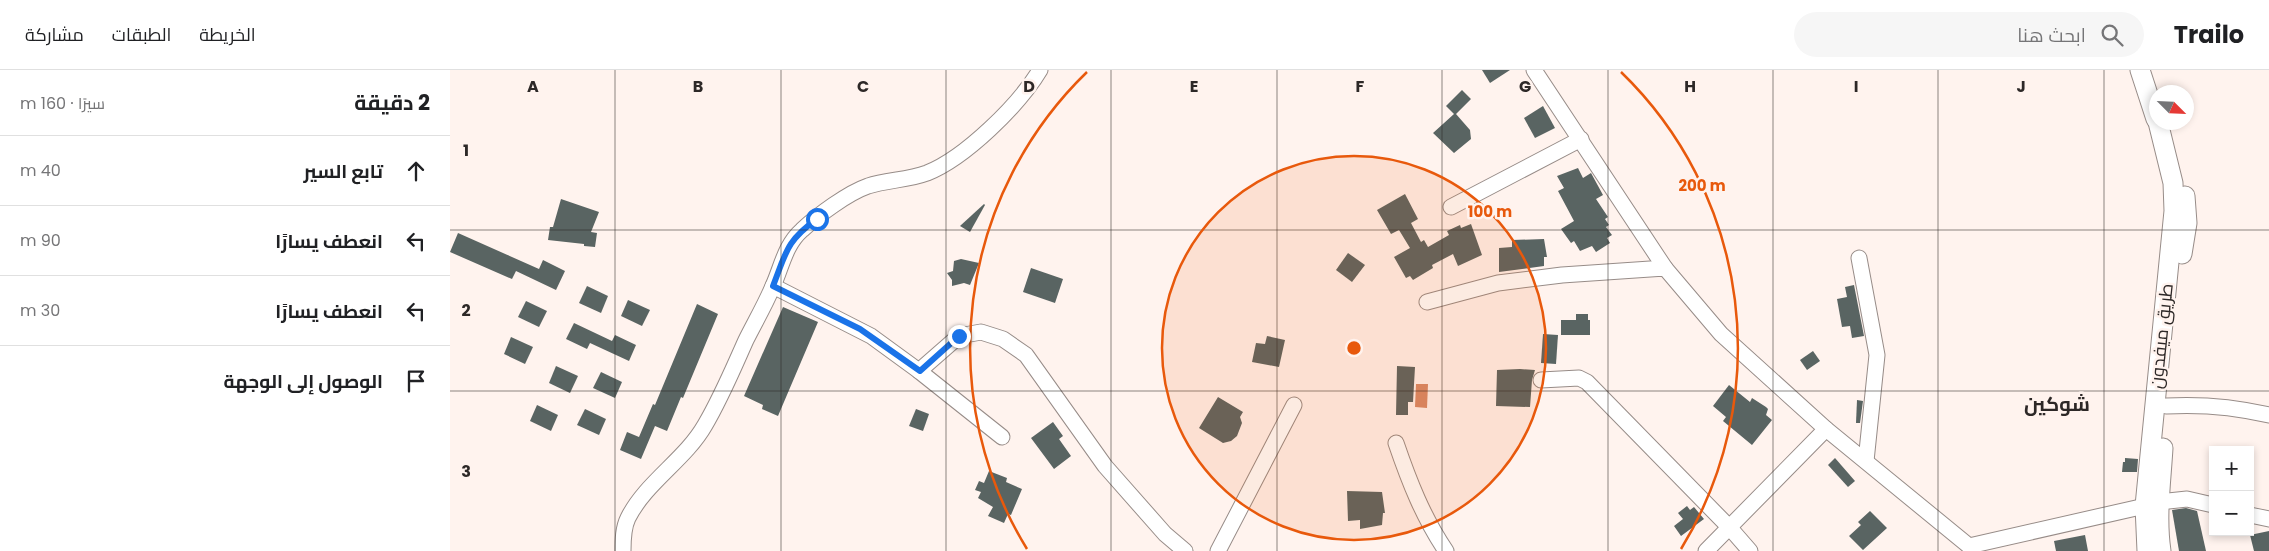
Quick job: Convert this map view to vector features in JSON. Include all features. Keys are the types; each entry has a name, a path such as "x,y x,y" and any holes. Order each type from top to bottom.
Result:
{"main road":[{"name":"طريق ميفدون","path":"2140,70 2149,97"},
{"path":"2152,70 2157,85"},
{"name":"طريق ميفدون","path":"2147,551 2174,211 2173,183 2159,130"},
{"name":"طريق ميفدون","path":"2161,551 2152,504 2166,406 2177,286 2186,223 2182,162 2172,130"}],"street":[{"path":"622,551 623,536 628,518 642,497 702,431 715,409 773,286 790,243 802,230 847,197 868,186 926,173 944,165 966,151 1010,108 1033,82 1040,70"},
{"path":"1534,70 1665,268 1720,334 1826,429 1971,548 2152,504 2188,499 2209,504"},
{"path":"1451,208 1581,139"},
{"path":"1859,258 1876,355 1866,461"},
{"path":"1427,302 1498,283 1562,275 1665,268"},
{"path":"773,286 849,323 871,336 920,371 1002,437"},
{"path":"920,371 959,336 981,332 1003,339 1026,355 1105,466 1165,534 1185,551"},
{"path":"1541,380 1579,378 1587,382 1730,528 1750,551"},
{"path":"1218,551 1294,405"},
{"path":"2166,406 2213,406 2269,415"},
{"path":"1706,551 1826,429"},
{"path":"1396,442 1415,497 1446,551"},
{"path":"2254,516 2269,519"}],"shaded area":[{"path":"1416,384 1428,384 1427,408 1415,407"}],"building":[{"path":"1482,70 1510,70 1490,83"},
{"path":"1462,90 1471,99 1456,114 1470,130 1471,139 1454,153 1433,133 1454,114 1446,106"},
{"path":"1543,106 1555,128 1535,138 1524,118"},
{"path":"1578,168 1583,178 1591,173 1603,195 1596,199 1608,217 1605,219 1609,225 1606,227 1612,235 1607,238 1610,243 1596,252 1592,246 1580,251 1574,241 1571,243 1561,229 1574,221 1558,191 1564,188 1557,176"},
{"path":"1405,194 1418,219 1411,223 1421,242 1424,240 1428,247 1449,235 1447,231 1460,225 1461,228 1471,224 1482,255 1458,266 1453,254 1432,265 1433,268 1413,280 1410,276 1406,278 1394,257 1410,248 1399,230 1391,234 1377,210"},
{"path":"561,199 599,212 591,232 597,233 595,247 548,240 550,227 553,227"},
{"path":"984,204 970,232 960,226"},
{"path":"458,233 539,269 543,260 565,271 556,290 516,271 512,279 450,252"},
{"path":"1544,239 1547,257 1544,257 1544,266 1499,272 1499,248 1512,247 1512,240"},
{"path":"1348,253 1365,265 1352,282 1336,270"},
{"path":"961,259 979,263 970,285 964,283 952,286 952,280 947,273 953,271 954,261"},
{"path":"1031,268 1063,279 1055,303 1023,292"},
{"path":"1854,285 1864,336 1852,338 1850,326 1842,327 1837,299 1847,297 1845,287"},
{"path":"587,286 608,296 601,313 579,303"},
{"path":"628,300 650,310 642,326 621,316"},
{"path":"526,301 547,311 539,327 518,317"},
{"path":"697,304 718,314 667,431 655,426 641,459 620,450 627,432 639,437 653,404 655,405"},
{"path":"783,307 818,322 778,416 762,409 763,405 744,396"},
{"path":"1576,314 1588,314 1590,335 1561,335 1561,320 1576,320"},
{"path":"574,323 612,341 615,335 636,345 629,361 590,343 587,349 566,339"},
{"path":"1543,334 1558,335 1556,364 1541,363"},
{"path":"1267,336 1285,340 1279,367 1252,362 1256,343 1265,344"},
{"path":"511,337 533,347 525,364 504,354"},
{"path":"1813,351 1820,361 1807,370 1800,360"},
{"path":"556,366 578,376 570,393 549,383"},
{"path":"1397,366 1415,367 1413,402 1408,402 1408,415 1396,415"},
{"path":"1497,370 1535,370 1532,380 1530,407 1496,406"},
{"path":"601,372 622,382 615,398 593,388"},
{"path":"1729,385 1750,402 1752,398 1768,409 1766,415 1772,420 1752,445 1723,421 1726,417 1713,406"},
{"path":"1218,397 1243,412 1240,417 1242,423 1237,436 1231,441 1223,443 1199,428"},
{"path":"1857,400 1863,401 1860,423 1856,423"},
{"path":"537,405 558,415 551,431 530,421"},
{"path":"585,409 606,419 599,435 577,425"},
{"path":"916,409 929,414 923,431 909,426"},
{"path":"1053,422 1063,436 1059,439 1071,456 1054,469 1031,438"},
{"path":"1835,458 1855,481 1848,487 1828,465"},
{"path":"2125,458 2138,459 2137,472 2122,472"},
{"path":"989,471 1007,478 1006,482 1022,489 1011,515 1008,514 1004,523 988,516 993,507 978,498 981,492 975,490 979,481 984,483"},
{"path":"1347,491 1382,492 1385,513 1383,513 1382,525 1360,529 1360,520 1348,521"},
{"path":"1687,506 1690,510 1694,507 1704,519 1681,536 1674,526 1683,519 1678,513"},
{"path":"2186,508 2197,511 2206,551 2179,551 2172,510"},
{"path":"1870,511 1887,528 1863,550 1849,536 1861,525 1858,522"},
{"path":"2269,531 2269,551 2254,551 2250,536 2254,536 2254,534"},
{"path":"2085,535 2088,551 2056,551 2054,541"}],"district":[{"name":"شوكين","path":"2057,404"}],"route":[{"path":"817,219 802,230 790,243 773,286 860,329 920,371 959,336"}]}
